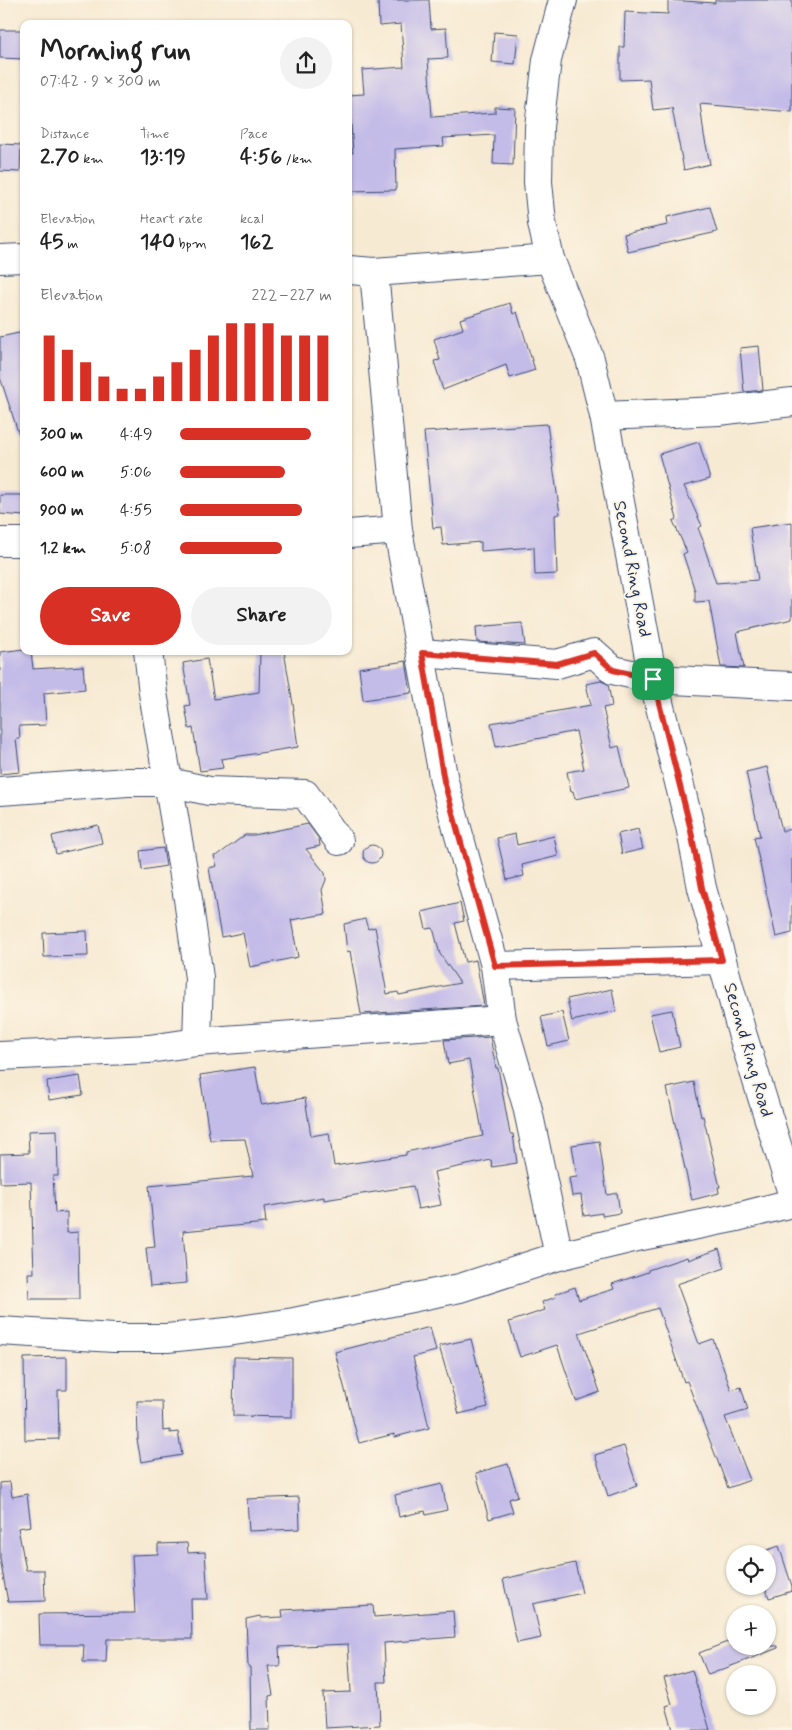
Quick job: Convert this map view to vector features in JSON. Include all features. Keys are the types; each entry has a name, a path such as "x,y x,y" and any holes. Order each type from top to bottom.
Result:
{"street":[{"name":"Second Ring Road","path":"563,0 547,60 539,127 538,182 542,223 550,259 590,359 604,416 653,679 690,826 702,888 742,1033 792,1193"},
{"path":"0,259 20,258"},
{"path":"550,259 362,271 398,530 444,781 495,966 502,1020 527,1106 559,1256"},
{"path":"604,416 718,411 792,402"},
{"path":"352,534 398,530"},
{"path":"0,542 20,542"},
{"path":"422,653 557,664 594,653 613,670 653,679 792,686"},
{"path":"149,655 199,978 197,1042"},
{"path":"0,791 128,782 169,782 209,791 305,794 339,841"},
{"path":"495,966 722,960"},
{"path":"0,1056 149,1049 197,1042 502,1020"},
{"path":"0,1331 114,1338 168,1338 294,1322 460,1288 559,1256 642,1236 738,1217 792,1203"}],"building":[{"path":"378,0 429,0 431,29 446,28 448,58 428,59 432,117 495,113 495,107 515,108 513,165 493,164 494,135 443,138 444,146 395,149 396,190 352,191 352,95 364,94 362,70 404,67 401,24 379,26"},
{"path":"668,0 715,3 715,0 792,0 792,112 700,104 710,164 684,170 672,108 653,110 649,79 620,80 620,47 624,47 625,12 668,14"},
{"path":"0,30 20,30 20,59 0,58"},
{"path":"494,32 518,34 515,64 492,62"},
{"path":"0,144 20,145 20,172 0,171"},
{"path":"710,207 717,232 628,252 624,234 668,225 667,217"},
{"path":"510,303 513,314 517,312 535,370 510,378 506,365 443,390 434,361 440,360 434,339 463,329 460,319"},
{"path":"20,333 20,438 0,377 0,337"},
{"path":"759,346 763,390 744,392 740,348"},
{"path":"547,424 560,514 555,515 557,574 535,575 534,547 481,551 481,542 443,545 441,527 433,528 424,432"},
{"path":"699,442 710,479 684,486 702,526 698,528 716,583 758,580 750,528 792,522 792,619 737,632 744,668 721,667 709,601 695,602 695,591 683,554 687,552 673,521 677,519 659,454"},
{"path":"0,495 20,495 20,516 0,514"},
{"path":"522,623 525,645 477,642 476,627"},
{"path":"20,650 20,655 31,655 33,669 83,666 85,689 44,693 46,725 19,726 20,739 16,739 20,772 0,774 0,652"},
{"path":"260,655 285,655 298,747 221,759 223,768 200,771 193,728 189,729 185,706 190,705 183,663 207,659 214,699 259,692"},
{"path":"406,661 411,693 363,700 359,668"},
{"path":"601,681 608,684 612,706 603,708 612,748 619,746 629,788 575,799 573,791 571,792 567,772 584,769 576,731 496,747 491,723 591,705 586,684"},
{"path":"767,767 782,831 792,829 792,933 776,937 754,837 760,836 746,772"},
{"path":"308,824 319,839 320,846 306,849 325,873 326,880 322,890 326,914 291,920 298,957 250,967 243,933 221,937 209,868 217,866 214,856 245,835 254,835"},
{"path":"98,825 102,843 56,854 52,836"},
{"path":"638,829 643,849 622,854 618,834"},
{"path":"515,834 517,845 554,836 558,856 522,865 524,876 507,880 497,838"},
{"path":"368,845 376,845 381,850 379,861 368,863 363,858 363,850"},
{"path":"163,848 166,866 142,870 140,851"},
{"path":"460,903 464,921 455,923 465,962 476,960 484,1006 361,1014 350,951 347,952 344,924 365,919 368,929 375,927 387,994 398,992 399,995 460,983 440,954 433,928 426,929 422,912"},
{"path":"87,931 88,956 44,957 43,933"},
{"path":"612,989 616,1011 572,1021 567,999"},
{"path":"672,1010 680,1047 659,1052 650,1014"},
{"path":"562,1012 569,1041 548,1046 541,1017"},
{"path":"490,1037 496,1068 498,1068 510,1134 513,1134 517,1163 492,1167 491,1160 434,1172 441,1205 418,1209 413,1186 324,1200 324,1197 264,1207 266,1223 183,1231 187,1283 150,1286 146,1248 155,1247 149,1186 253,1176 245,1139 210,1140 200,1075 255,1067 262,1105 305,1098 311,1136 329,1133 334,1166 406,1155 406,1152 483,1136 469,1060 448,1064 444,1040"},
{"path":"80,1076 83,1095 49,1100 47,1081"},
{"path":"694,1082 701,1117 703,1116 720,1187 718,1187 719,1193 692,1200 667,1088"},
{"path":"57,1130 58,1176 53,1176 55,1213 67,1212 67,1233 78,1232 79,1299 29,1299 28,1273 34,1273 31,1182 0,1183 0,1154 29,1153 28,1131"},
{"path":"599,1141 607,1195 617,1193 620,1213 584,1216 581,1195 572,1196 569,1178 577,1177 572,1145"},
{"path":"719,1249 725,1268 677,1284 699,1344 713,1339 731,1390 741,1387 748,1410 725,1417 750,1480 728,1488 687,1381 684,1382 658,1308 579,1333 600,1392 576,1401 557,1345 520,1357 509,1322 545,1310 542,1302 556,1297 555,1294 575,1287 579,1300 614,1289 612,1284 648,1272 648,1270 687,1257 688,1260"},
{"path":"430,1327 436,1351 413,1357 429,1428 395,1437 394,1434 359,1443 335,1352"},
{"path":"471,1339 488,1407 459,1414 439,1346"},
{"path":"67,1357 67,1390 58,1390 59,1439 25,1440 24,1358"},
{"path":"234,1357 292,1358 292,1417 233,1416"},
{"path":"137,1401 162,1401 163,1431 170,1430 170,1433 178,1432 182,1455 141,1462 137,1439"},
{"path":"624,1446 637,1486 608,1496 595,1455"},
{"path":"508,1464 518,1496 509,1499 513,1512 489,1519 476,1473"},
{"path":"10,1482 12,1497 27,1494 31,1526 18,1528 26,1570 44,1570 45,1601 8,1602 0,1559 0,1483"},
{"path":"442,1484 447,1510 426,1515 425,1511 399,1517 395,1495"},
{"path":"299,1497 300,1529 249,1531 247,1499"},
{"path":"187,1543 188,1553 205,1552 208,1599 191,1599 192,1639 107,1639 106,1662 83,1662 84,1645 40,1645 39,1614 135,1613 132,1555 158,1554 158,1544"},
{"path":"779,1546 792,1591 769,1598 768,1595 776,1595 776,1547"},
{"path":"575,1563 582,1593 533,1604 541,1638 517,1643 503,1579"},
{"path":"373,1605 374,1617 453,1611 455,1637 384,1643 386,1682 378,1682 380,1725 325,1728 323,1693 351,1692 348,1644 279,1647 280,1666 268,1666 273,1695 269,1696 270,1730 251,1730 250,1667 248,1667 246,1619 260,1616 261,1618 283,1617 282,1610"},
{"path":"726,1642 726,1655 760,1655 734,1665 726,1665 726,1668 708,1675 699,1653"},
{"path":"692,1670 710,1730 673,1730 666,1706 672,1704 664,1678"}],"route":[{"path":"422,653 557,664 594,653 613,670 653,679 690,826 702,888 722,960 495,966 444,781 422,653"}]}
